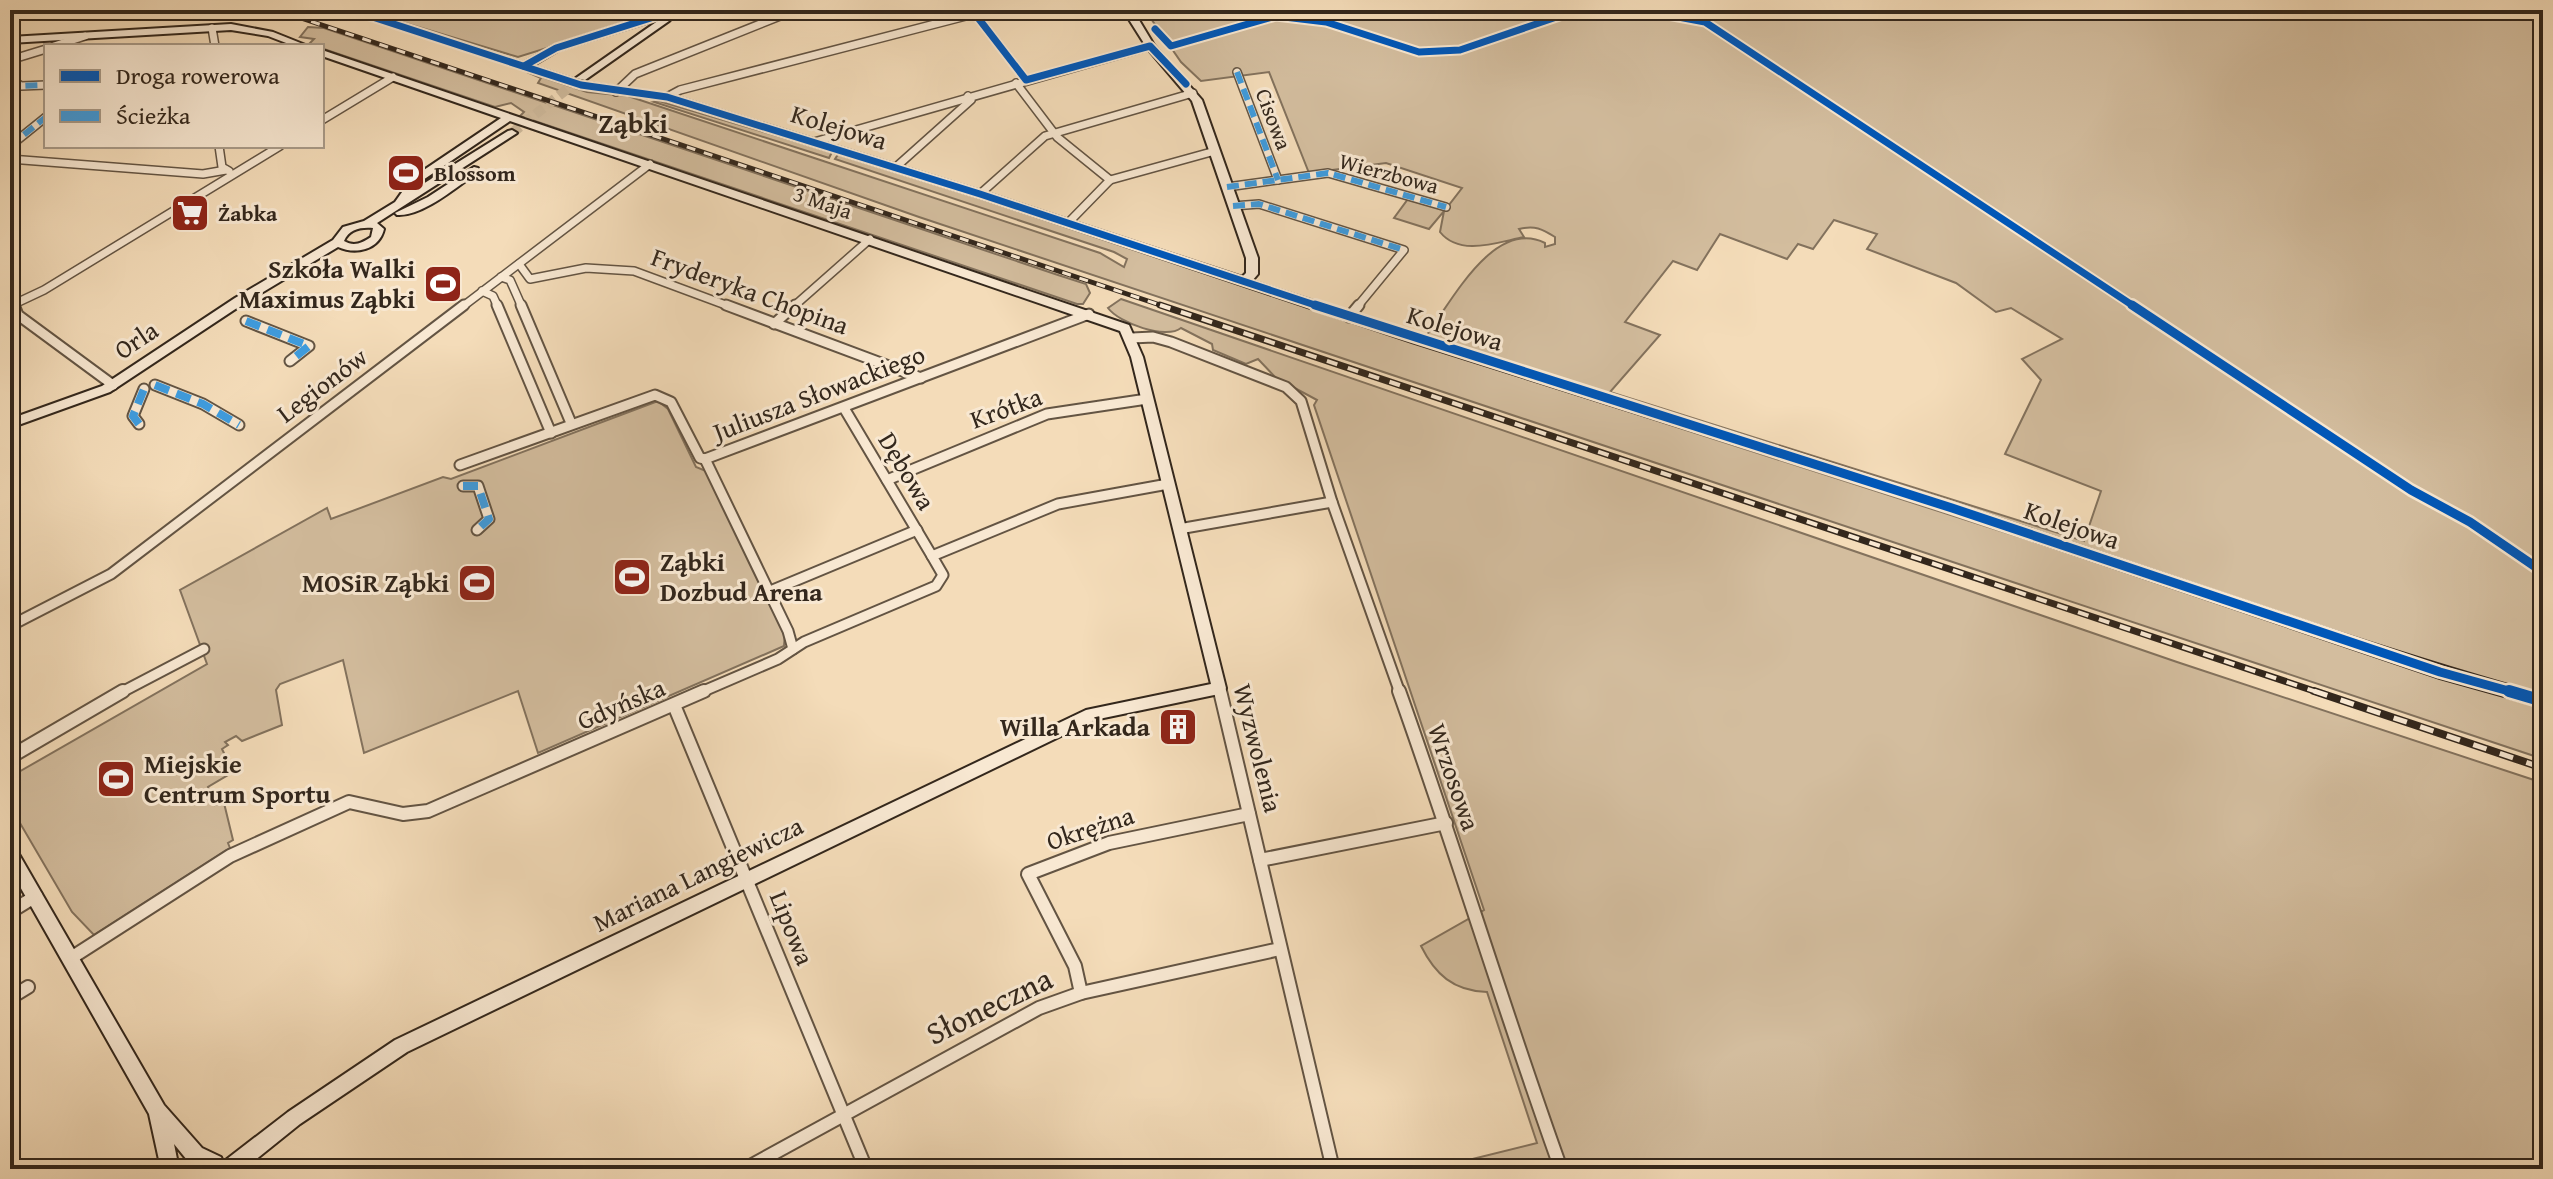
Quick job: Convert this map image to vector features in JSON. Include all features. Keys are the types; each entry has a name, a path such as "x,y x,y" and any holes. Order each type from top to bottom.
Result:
{"street":[{"name":"Kolejowa","path":"351,10 581,85 667,97 896,167 1246,280 1349,317 1952,508 2440,672 2543,701"},
{"path":"524,66 550,50 678,10"},
{"path":"581,78 678,10"},
{"path":"616,92 635,74 795,10"},
{"path":"667,97 680,90 989,10"},
{"path":"1128,10 1150,46 1193,93 1252,258 1252,274 1246,280"},
{"path":"974,12 1026,80"},
{"path":"212,28 215,44"},
{"path":"10,40 212,28 257,31 297,44"},
{"path":"60,44 87,35"},
{"path":"586,39 620,35 625,40 621,49"},
{"path":"814,142 1150,46"},
{"path":"10,60 44,50"},
{"name":"3 Maja","path":"324,54 1089,314 1121,326 1132,338 1153,337 1171,342 1286,387 1301,401"},
{"name":"Cisowa","path":"1237,72 1278,180"},
{"path":"324,119 393,77"},
{"path":"10,78 21,86 44,85"},
{"path":"1016,83 1054,133 1110,180"},
{"path":"980,194 1032,145 1054,133 1193,93"},
{"path":"896,167 971,100 968,96"},
{"path":"399,209 416,180 509,117"},
{"path":"10,146 44,119"},
{"path":"399,209 432,199 537,126"},
{"path":"373,227 370,242 344,245 347,229 373,227 512,133"},
{"path":"219,148 222,167 231,172"},
{"path":"113,385 18,315 12,305 44,290 231,172 276,148"},
{"path":"1069,222 1110,180 1215,151"},
{"path":"10,159 203,174 231,172"},
{"name":"Legionów","path":"10,626 111,574 650,164"},
{"name":"Wierzbowa","path":"1227,187 1328,173 1446,207"},
{"path":"1233,206 1259,204 1404,250 1349,317"},
{"path":"774,324 870,239"},
{"name":"Orla","path":"10,424 90,397 113,385 226,309 344,245"},
{"name":"Fryderyka Chopina","path":"519,264 530,279 586,268 634,271 921,378"},
{"path":"501,277 510,280 571,423"},
{"path":"482,291 493,296 551,433"},
{"name":"Juliusza Słowackiego","path":"460,465 571,423 649,396 662,395 674,405 700,458 705,459 1089,314"},
{"path":"246,321 311,345 290,361"},
{"name":"Wyzwolenia","path":"1132,338 1333,1169"},
{"path":"155,385 203,404 239,425"},
{"path":"139,424 133,416 144,389"},
{"name":"Krótka","path":"887,480 1047,414 1147,399"},
{"name":"Wrzosowa","path":"1301,401 1332,502 1446,823 1498,993 1561,1169"},
{"name":"Dębowa","path":"844,408 932,556"},
{"path":"705,459 793,649"},
{"path":"932,556 1058,504 1168,484"},
{"path":"463,486 478,486 489,519 477,530"},
{"path":"1179,529 1332,502"},
{"path":"768,592 917,530"},
{"name":"Gdyńska","path":"71,958 230,856 349,802 403,814 428,811 778,659 793,649 936,586 943,575 932,556"},
{"path":"10,757 170,664 204,649"},
{"name":"Mariana Langiewicza","path":"221,1167 401,1046 1091,714 1219,688"},
{"name":"Lipowa","path":"674,705 866,1169"},
{"name":"Okrężna","path":"1081,993 1075,966 1028,874 1063,856 1130,836 1249,814"},
{"path":"1260,860 1446,823"},
{"path":"10,854 158,1111 195,1155 221,1167"},
{"path":"10,912 36,896"},
{"name":"Słoneczna","path":"745,1169 1039,1008 1081,993 1280,949"},
{"path":"10,998 28,987"},
{"path":"158,1111 170,1169"},
{"path":"189,1169 221,1167"}],"shaded area":[{"path":"362,10 669,10 518,57"},
{"path":"1145,10 2543,10 2543,695 2433,664 1429,336 1428,333 1463,283 1493,252 1509,242 1527,238 1545,243 1545,247 1555,244 1555,237 1530,227 1519,229 1524,237 1469,246 1448,240 1440,232 1444,211 1429,229 1394,218 1408,199 1445,210 1462,188 1386,163 1309,173 1269,72 1201,81 1181,62","holes":["1834,220 1877,234 1867,249 1956,283 1996,312 2011,308 2062,339 2022,359 2041,380 2005,454 2101,491 2084,541 1610,392 1660,335 1625,322 1673,261 1697,270 1720,234 1787,259 1798,244 1813,249"]},
{"path":"308,27 324,28 1086,284 1090,293 1083,304 1077,304 520,116 524,112 511,103 495,107 324,49 324,44 309,44 314,39 300,37"},
{"path":"527,72 587,92 628,96 1100,253 1124,267 1127,259 1114,252 835,159 839,153 1237,280 1421,345 2543,705 2543,759 919,217 538,83 541,78"},
{"path":"654,102 832,152 829,158"},
{"path":"1121,299 2177,662 2543,783 2543,1169 1432,1169 1537,1143 1487,992 1464,988 1446,979 1432,965 1421,946 1484,910 1314,405 1317,400 1276,378 1258,359 1246,364 1213,350 1212,344 1181,328 1154,331 1122,319 1108,308"},
{"name":"MOSiR Ząbki","path":"658,401 668,409 696,467 706,471 785,632 784,646 538,753 518,691 364,753 343,660 280,684 276,690 282,725 242,741 236,736 225,742 228,745 222,749 233,772 208,787 215,805 224,803 233,840 228,843 230,848 94,935 72,912 10,806 10,777 207,664 180,590 327,508 331,519 443,477 451,479"}],"tunnel":[{"path":"512,133 581,78"}],"railway":[{"path":"277,10 1166,307"},
{"path":"1160,305 2320,693"},
{"path":"2314,691 2543,768"}],"marked path":[{"path":"1237,72 1278,180"},
{"path":"10,78 21,86 44,85"},
{"path":"10,146 44,119"},
{"path":"1227,187 1328,173 1446,207"},
{"path":"1233,206 1259,204 1404,250"},
{"path":"246,321 309,346 290,361"},
{"path":"155,385 203,404 239,425"},
{"path":"139,424 133,416 144,389"},
{"path":"463,486 478,486 489,519 477,530"}],"cycle path":[{"path":"351,10 581,85 667,97 980,194 1416,339 1952,508 2440,672 2543,701"},
{"path":"524,66 556,48 676,10"},
{"path":"972,10 1026,80 1150,46 1186,84"},
{"path":"1155,29 1171,46 1276,16 1326,22 1419,52 1460,50 1577,10"},
{"path":"1641,10 1705,22 2411,490 2470,522 2543,572"}],"place":[{"name":"Blossom","path":"406,173"},
{"name":"Żabka","path":"190,213"},
{"name":"Szkoła Walki Maximus Ząbki","path":"443,284"},
{"name":"Ząbki Dozbud Arena","path":"632,577"},
{"name":"MOSiR Ząbki","path":"477,583"},
{"name":"Willa Arkada","path":"1178,727"},
{"name":"Miejskie Centrum Sportu","path":"116,779"}],"district":[{"name":"Ząbki","path":"633,123"}]}
